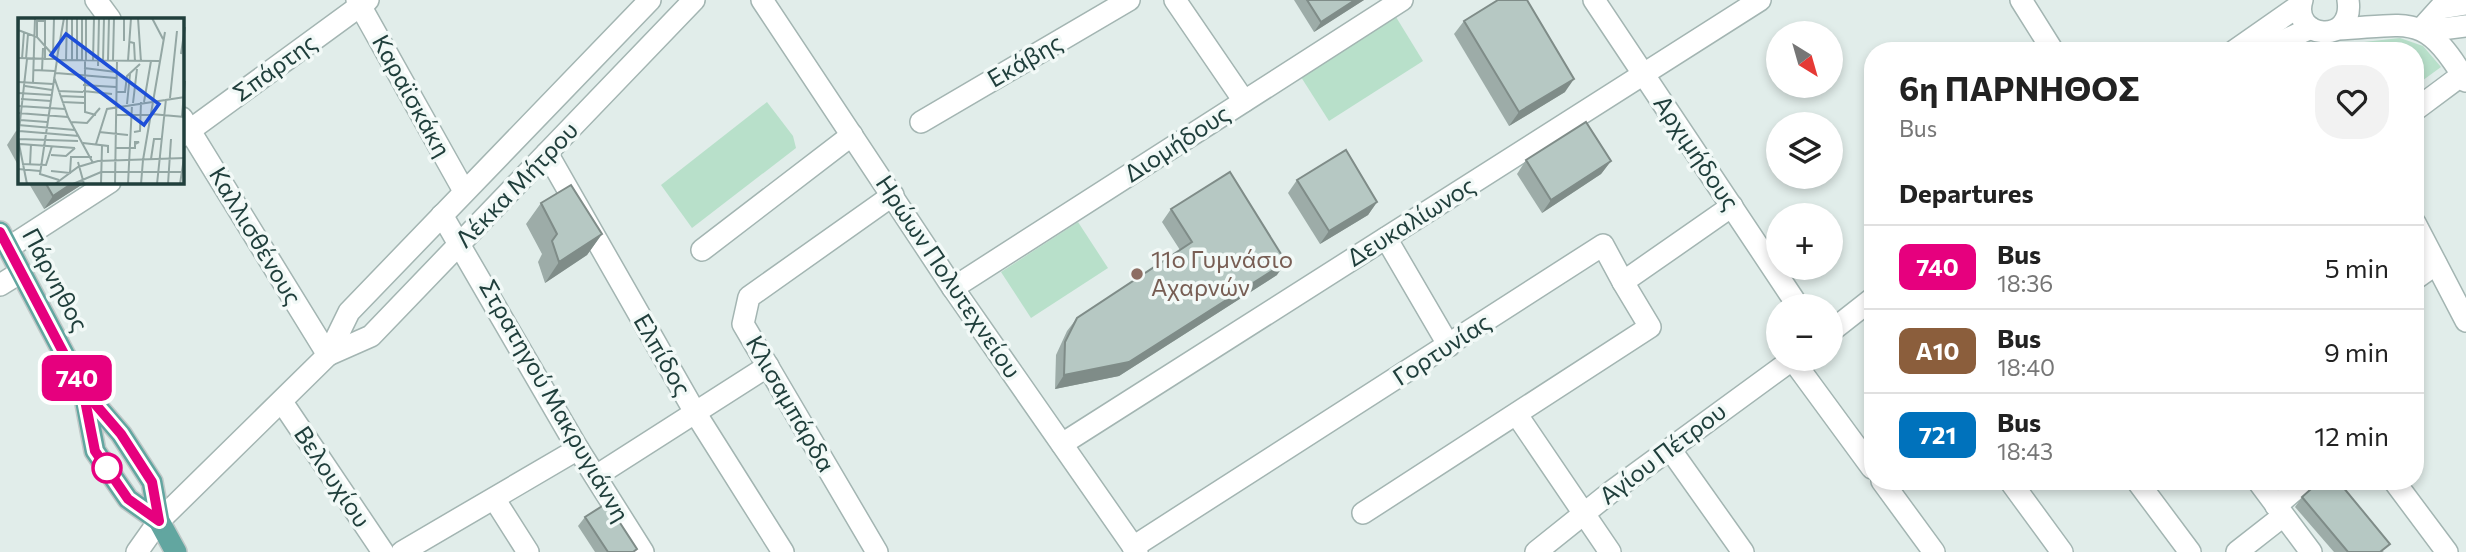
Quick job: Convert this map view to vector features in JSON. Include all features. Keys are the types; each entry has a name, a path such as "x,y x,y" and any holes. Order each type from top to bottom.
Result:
{"main road":[{"name":"Πάρνηθος","path":"4,240 83,390 121,434 152,482 159,521 176,552"},
{"name":"Πάρνηθος","path":"83,390 95,451 128,499 159,521"}],"street":[{"path":"96,0 109,18"},
{"name":"Λέκκα Μήτρου","path":"137,552 159,521 328,355 349,312 650,0"},
{"name":"Λέκκα Μήτρου","path":"328,355 371,336 694,0"},
{"name":"Ηρώων Πολυτεχνείου","path":"762,0 953,288 1135,549"},
{"name":"Εκάβης","path":"921,122 1129,0"},
{"path":"1175,0 1244,101"},
{"name":"Διομήδους","path":"953,288 1402,0"},
{"name":"Αρχιμήδους","path":"1594,0 1790,294"},
{"name":"Δευκαλίωνος","path":"1062,444 1760,0"},
{"path":"2021,0 2047,42"},
{"path":"2327,35 2349,12 2348,0"},
{"name":"Καραϊσκάκη","path":"362,2 464,191"},
{"name":"Σπάρτης","path":"185,128 362,2"},
{"path":"2301,3 2300,14 2327,35"},
{"path":"2247,42 2301,3"},
{"path":"2424,30 2440,8 2466,4"},
{"path":"2298,42 2327,35 2408,25 2424,30 2466,26"},
{"path":"2424,30 2441,45 2464,78 2424,104"},
{"name":"Καλλισθένους","path":"185,128 328,355"},
{"path":"702,250 852,135"},
{"name":"Ελπίδος","path":"547,153 696,414 783,552"},
{"path":"4,240 106,184"},
{"name":"Κλισαμπάρδα","path":"877,552 743,324 749,298 893,195"},
{"path":"1363,513 1650,327 1623,282 1732,205"},
{"name":"Στρατηγού Μακρυγιάννη","path":"442,215 461,243 578,449 643,552"},
{"path":"1386,238 1449,346"},
{"path":"2424,241 2466,321"},
{"name":"Γορτυνίας","path":"1135,549 1603,245 1623,282"},
{"path":"2424,273 2436,264"},
{"path":"0,285 21,272"},
{"path":"1843,322 1864,305"},
{"path":"596,476 768,366"},
{"name":"Αγίου Πέτρου","path":"1536,552 1776,371"},
{"path":"1801,371 1864,457"},
{"name":"Βελουχίου","path":"282,402 383,552"},
{"path":"1517,415 1610,552"},
{"path":"402,552 578,449"},
{"path":"1670,449 1743,552"},
{"path":"1889,490 1934,552"},
{"path":"2017,490 2062,552"},
{"path":"2144,490 2190,552"},
{"path":"2265,490 2311,552"},
{"path":"2237,552 2280,511 2298,490"},
{"path":"2401,490 2447,552"},
{"path":"495,499 528,552"}],"green space":[{"path":"1396,17 1423,61 1329,121 1301,77"},
{"path":"2400,38 2412,42 2364,42"},
{"path":"2424,47 2441,67 2424,79"},
{"path":"767,102 793,136 796,148 692,228 661,185"},
{"path":"1078,222 1108,268 1031,318 1001,272"}],"building":[{"path":"1307,0 1355,0 1321,22"},
{"path":"1498,0 1527,0 1574,79 1519,112 1464,21"},
{"path":"1586,122 1611,161 1551,200 1526,160"},
{"path":"1346,150 1377,202 1329,231 1297,180"},
{"path":"1230,172 1286,262 1129,362 1064,375 1065,342 1077,318 1192,242 1171,209"},
{"path":"46,184 71,184 53,196"},
{"path":"571,185 602,234 559,262 552,241 557,234 541,203"},
{"path":"2310,490 2345,490 2390,544 2380,552 2348,552 2302,497"},
{"path":"607,503 637,549 633,552 608,552 585,517"}],"bus line":[{"name":"740","path":"0,232 83,390 95,451 128,499 159,521 152,482 121,434 96,405"}],"place":[{"name":"11ο Γυμνάσιο Αχαρνών","path":"1137,274"}]}
